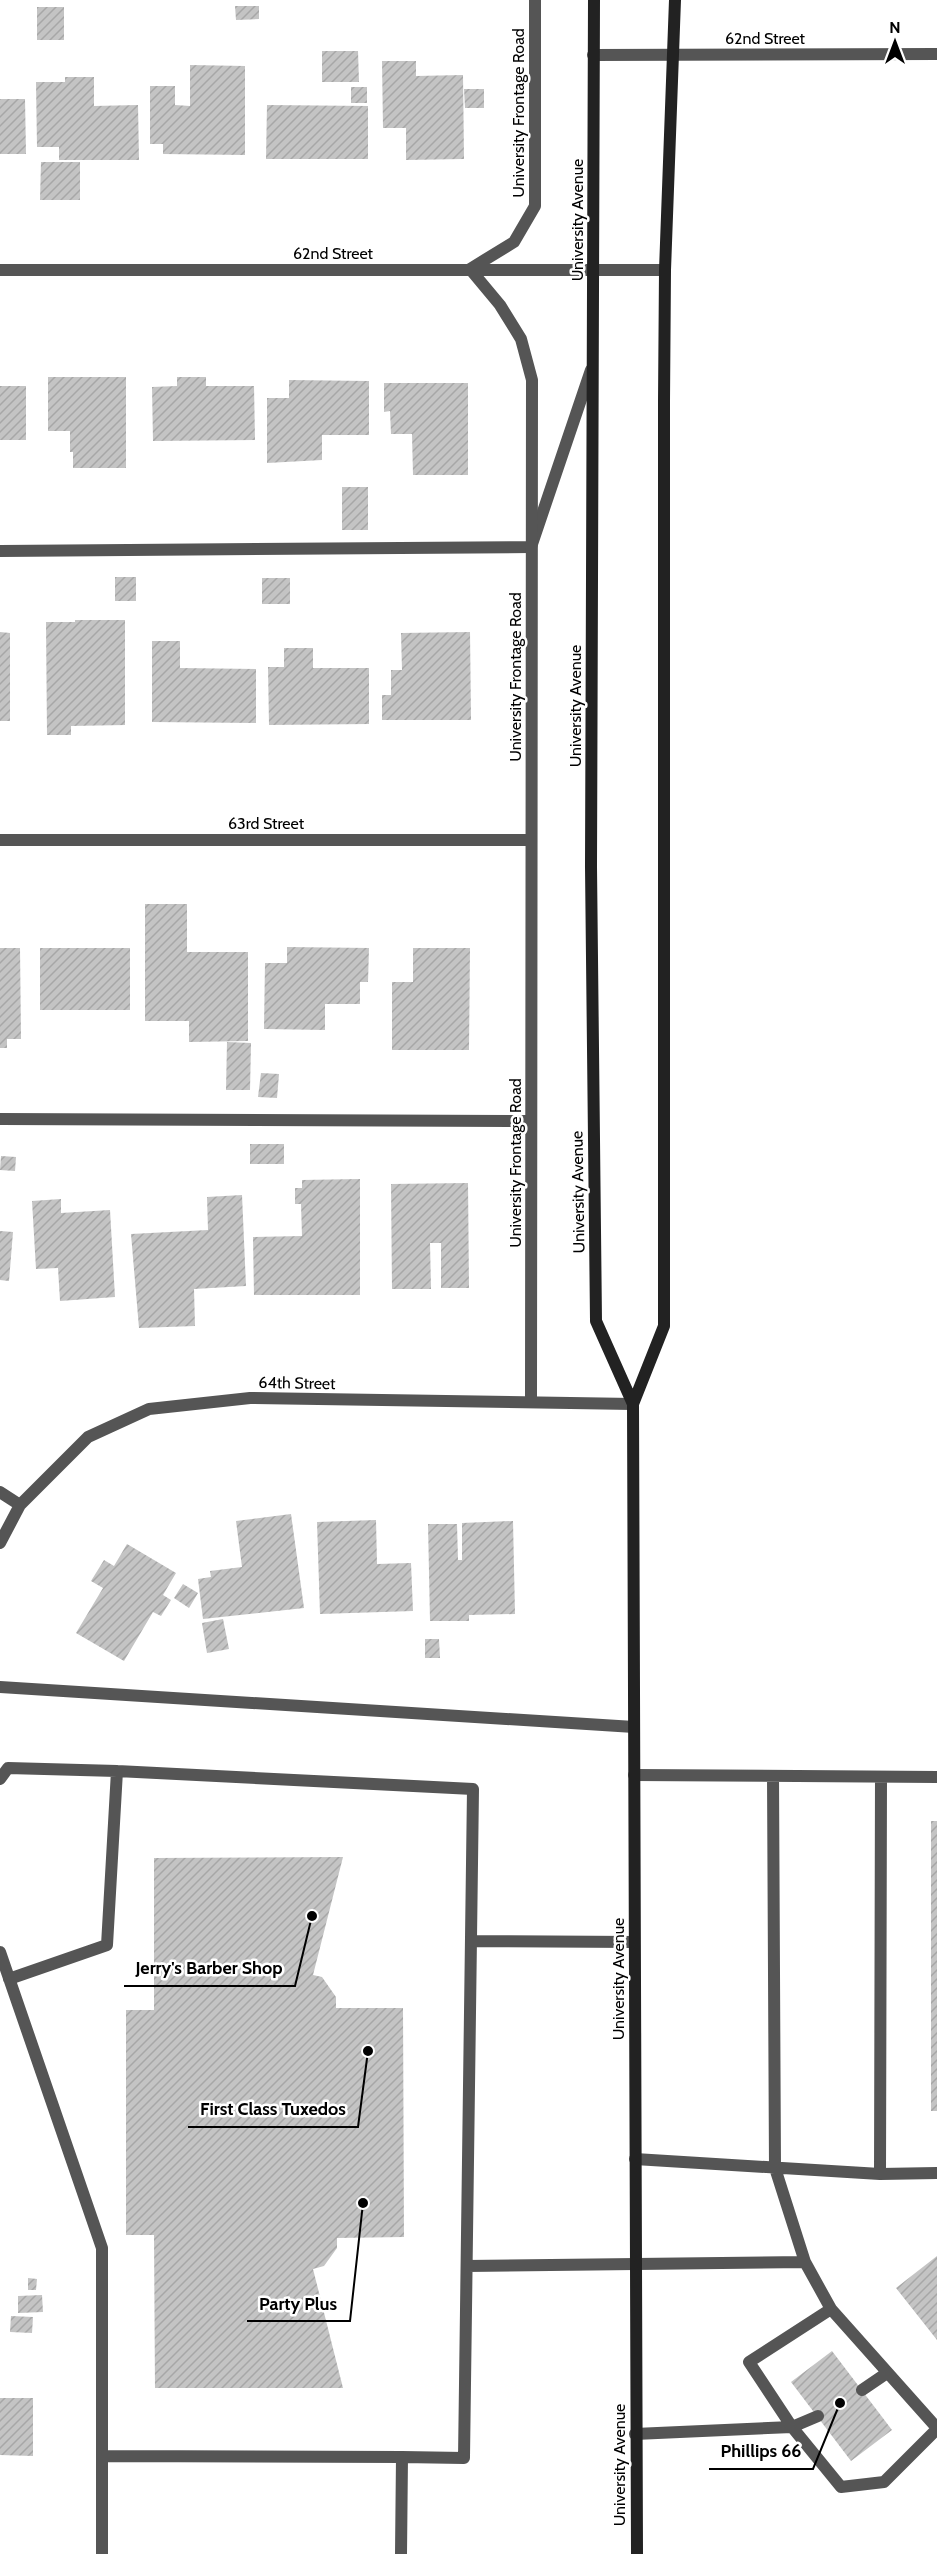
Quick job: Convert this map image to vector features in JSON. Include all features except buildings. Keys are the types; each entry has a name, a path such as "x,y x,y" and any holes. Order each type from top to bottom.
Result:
{"main road":[{"name":"University Avenue","path":"594,0 591,867 596,1321 633,1404"},
{"name":"University Avenue","path":"637,2554 633,1404 664,1326 665,270 675,0"}],"street":[{"name":"University Frontage Road","path":"531,1402 532,380 521,339 500,305 471,269 514,242 535,206 535,0"},
{"name":"62nd Street","path":"593,55 937,54"},
{"name":"62nd Street","path":"0,270 665,270"},
{"path":"0,551 531,548 593,363"},
{"name":"63rd Street","path":"0,840 531,840"},
{"path":"0,1119 531,1121"},
{"name":"64th Street","path":"0,1543 20,1505 88,1437 149,1409 250,1398 633,1404"},
{"path":"0,1492 20,1505"},
{"path":"0,1687 634,1727"},
{"path":"0,1779 8,1768 117,1771 473,1790 464,2458 102,2456"},
{"path":"9,1979 107,1945 117,1771"},
{"path":"634,1775 937,1777"},
{"path":"773,1776 775,2168 805,2262 831,2309 937,2428 884,2482 841,2487 792,2427 749,2362 831,2309"},
{"path":"880,2174 881,1778"},
{"path":"472,1941 634,1942"},
{"path":"0,1952 102,2248 102,2554"},
{"path":"635,2159 880,2174 937,2174"},
{"path":"467,2266 805,2262"},
{"path":"862,2390 886,2373"},
{"path":"635,2434 792,2427 818,2416"},
{"path":"401,2554 402,2457"}],"place":[{"name":"Jerry's Barber Shop","path":"312,1916"},
{"name":"First Class Tuxedos","path":"368,2051"},
{"name":"Party Plus","path":"363,2203"},
{"name":"Phillips 66","path":"840,2403"}]}
